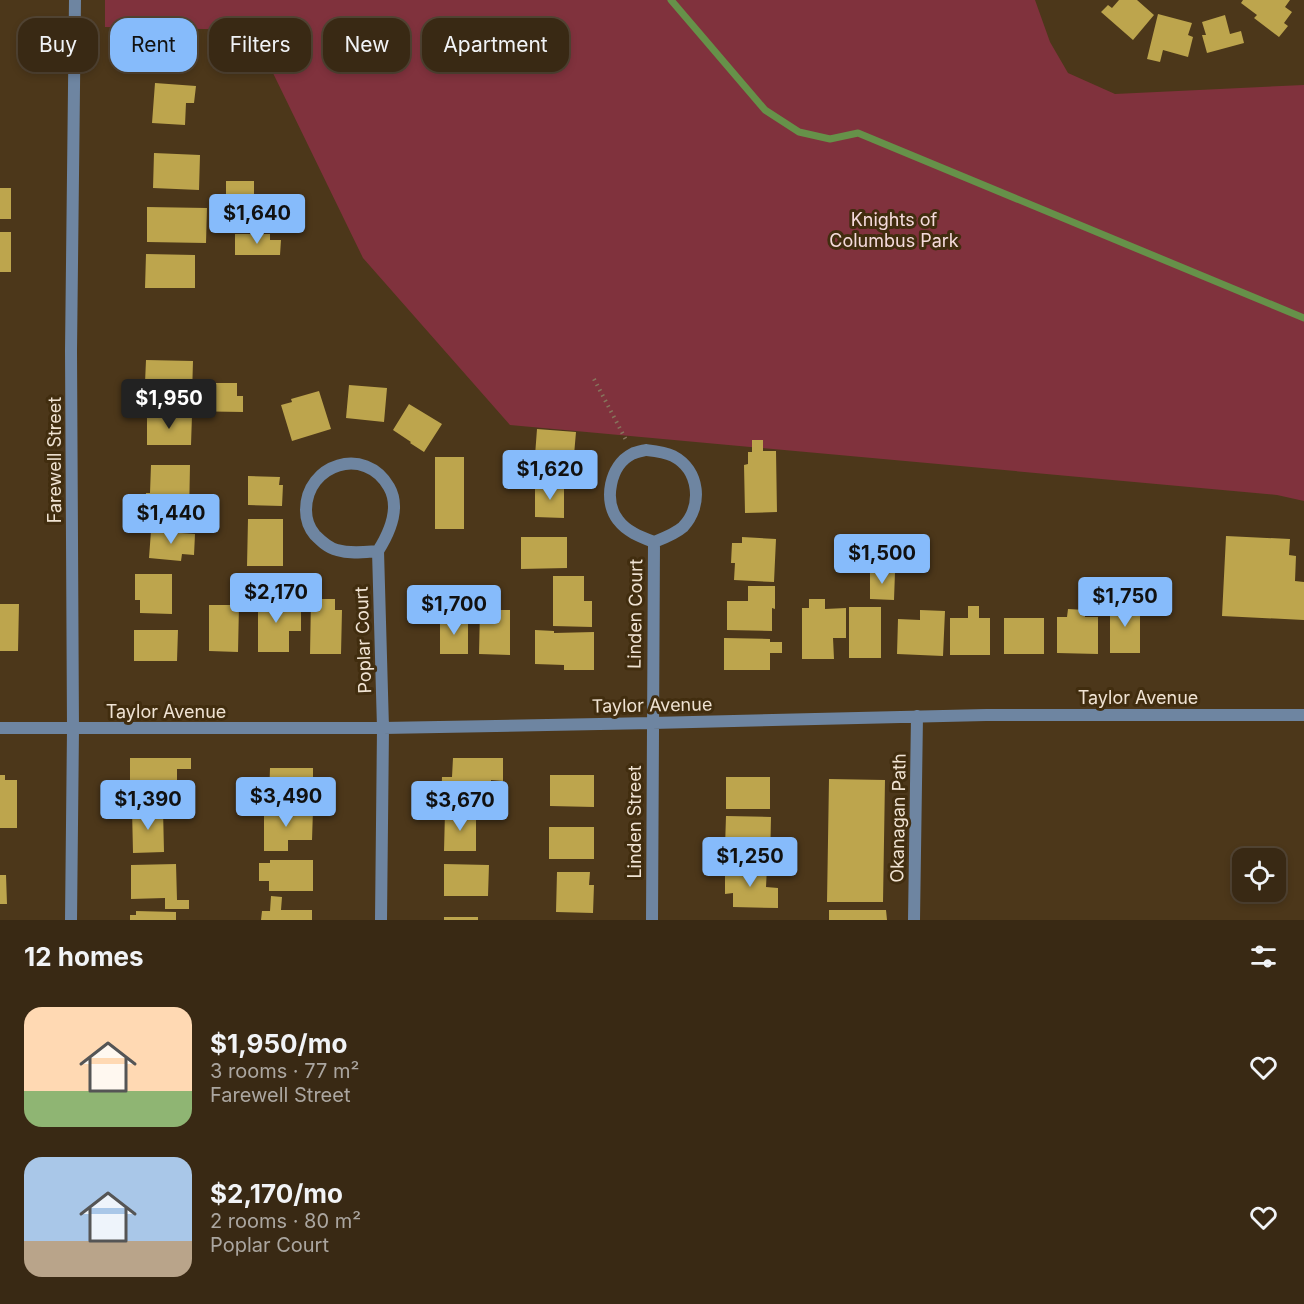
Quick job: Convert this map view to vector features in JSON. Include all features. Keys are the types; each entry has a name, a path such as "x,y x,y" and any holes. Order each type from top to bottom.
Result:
{"street":[{"name":"Farewell Street","path":"71,920 73,729 71,351 75,0"},
{"name":"Linden Court","path":"646,450 659,451 673,456 684,464 693,476 697,489 696,504 691,517 681,528 654,542 627,530 617,520 611,507 609,492 612,478 620,465 633,453 646,450"},
{"name":"Poplar Court","path":"378,550 350,553 335,550 322,543 312,531 306,517 306,501 312,484 332,466 347,463 361,464 374,470 385,480 392,492 395,506 386,539 378,550 383,728 381,920"},
{"name":"Linden Court","path":"652,723 654,542"},
{"name":"Taylor Avenue","path":"0,728 383,728 917,716 1304,715"},
{"name":"Okanagan Path","path":"914,920 917,716"},
{"name":"Linden Street","path":"652,723 652,920"}],"path":[{"path":"594,379 620,430"}],"green space":[{"name":"Knights of Columbus Park","path":"105,0 1035,0 1050,42 1068,73 1115,94 1304,85 1304,501 1277,495 510,425 363,258 272,72 311,72 311,18 209,18 209,29 197,29 197,18 110,18 110,27 105,27"}],"building":[{"path":"1119,0 1137,0 1154,15 1133,40 1101,12 1108,5 1112,8"},
{"path":"1243,0 1290,0 1285,7 1292,12 1284,23 1288,26 1279,37 1254,18 1257,15 1241,3"},
{"path":"1158,14 1192,23 1188,35 1193,37 1188,57 1163,50 1160,62 1147,59"},
{"path":"1225,15 1230,34 1241,31 1244,43 1207,53 1202,35 1206,35 1202,22"},
{"path":"155,83 196,86 194,103 186,103 185,125 152,123"},
{"path":"154,153 200,155 199,190 153,188"},
{"path":"226,181 254,181 254,204 226,204"},
{"path":"0,188 11,188 11,219 0,219"},
{"path":"147,207 207,208 206,243 147,242"},
{"path":"0,232 11,232 11,272 0,272"},
{"path":"235,234 270,234 270,240 281,240 280,255 235,255"},
{"path":"146,254 195,255 195,288 145,288"},
{"path":"146,360 193,361 192,395 149,394 149,383 145,383"},
{"path":"210,383 237,383 237,396 243,396 243,412 181,411 181,401 210,401"},
{"path":"349,385 387,388 384,422 346,418"},
{"path":"319,391 331,429 292,441 281,405 292,402 291,399"},
{"path":"409,404 442,424 424,452 393,430"},
{"path":"147,414 192,415 191,445 147,445"},
{"path":"537,429 576,432 574,455 568,455 567,472 534,469"},
{"path":"752,440 763,440 763,451 776,451 777,512 745,513 744,465 748,464 748,452 752,452"},
{"path":"435,457 464,457 464,529 435,529"},
{"path":"151,465 190,465 189,518 145,518 146,493 150,493"},
{"path":"248,476 280,477 279,485 283,485 282,506 248,505"},
{"path":"535,484 564,484 564,518 535,517"},
{"path":"248,519 283,519 283,566 247,566"},
{"path":"151,531 195,534 194,555 182,554 181,561 149,558"},
{"path":"1226,536 1290,539 1289,555 1296,556 1295,581 1304,582 1304,620 1222,616"},
{"path":"521,537 567,537 567,568 521,569"},
{"path":"742,537 776,539 774,582 734,580 735,563 731,563 732,543 742,543"},
{"path":"870,571 895,572 894,600 870,599"},
{"path":"135,574 172,574 172,614 140,613 140,600 135,600"},
{"path":"553,576 584,576 584,601 592,601 592,627 553,626"},
{"path":"748,586 775,586 772,631 727,630 727,601 748,601"},
{"path":"258,596 286,596 286,608 301,608 301,631 289,631 289,652 258,652"},
{"path":"1110,597 1116,597 1115,604 1140,604 1140,653 1110,653"},
{"path":"311,599 335,599 335,610 342,610 341,654 310,654"},
{"path":"809,599 825,599 825,609 846,608 846,638 833,638 834,659 802,659 802,608 809,608"},
{"path":"0,604 19,604 18,651 0,651"},
{"path":"209,605 239,605 238,652 209,651"},
{"path":"968,606 979,606 979,618 990,618 990,655 950,655 950,618 968,618"},
{"path":"849,607 881,607 881,658 849,658"},
{"path":"1068,609 1085,610 1085,617 1098,617 1098,654 1057,653 1057,617 1067,617"},
{"path":"480,610 510,610 510,655 479,654"},
{"path":"920,610 945,611 943,656 897,654 898,619 920,620"},
{"path":"440,618 468,618 468,654 440,654"},
{"path":"1004,618 1044,618 1044,654 1004,654"},
{"path":"134,630 178,630 177,661 134,661"},
{"path":"535,630 554,631 554,633 594,632 594,670 564,670 564,665 535,664"},
{"path":"724,638 770,639 770,642 782,642 782,653 770,653 770,670 724,670"},
{"path":"130,758 191,758 191,769 177,769 177,793 130,793"},
{"path":"453,758 503,758 503,781 491,780 491,806 441,805 442,777 452,777"},
{"path":"270,768 313,768 313,800 269,800"},
{"path":"0,775 5,775 5,780 17,780 17,828 0,828"},
{"path":"550,775 594,775 594,807 550,806"},
{"path":"726,777 770,777 770,809 726,809"},
{"path":"829,779 885,780 883,902 827,902"},
{"path":"132,809 163,809 164,852 133,853"},
{"path":"264,809 313,810 312,840 288,840 288,851 264,851"},
{"path":"445,812 476,813 476,851 444,851"},
{"path":"726,816 771,817 770,862 745,862 746,847 725,847"},
{"path":"549,827 594,827 594,859 549,859"},
{"path":"270,860 313,860 313,891 269,891 269,881 259,881 259,863 270,863"},
{"path":"176,864 177,900 189,900 189,909 165,909 165,898 131,899 131,865"},
{"path":"444,864 489,865 488,896 444,896"},
{"path":"725,867 767,867 766,887 778,888 778,908 733,907 733,893 725,894"},
{"path":"557,872 590,872 589,885 594,885 593,913 556,912"},
{"path":"0,875 6,875 7,904 0,904"},
{"path":"271,896 282,897 281,910 312,910 312,920 261,920 262,911 270,911"},
{"path":"829,910 886,910 887,920 829,920"},
{"path":"136,911 176,912 176,920 130,920 130,915 136,915"},
{"path":"444,917 478,917 478,920 444,920"}],"waterway":[{"path":"671,0 765,110 799,132 830,139 858,133 1304,318"}]}
